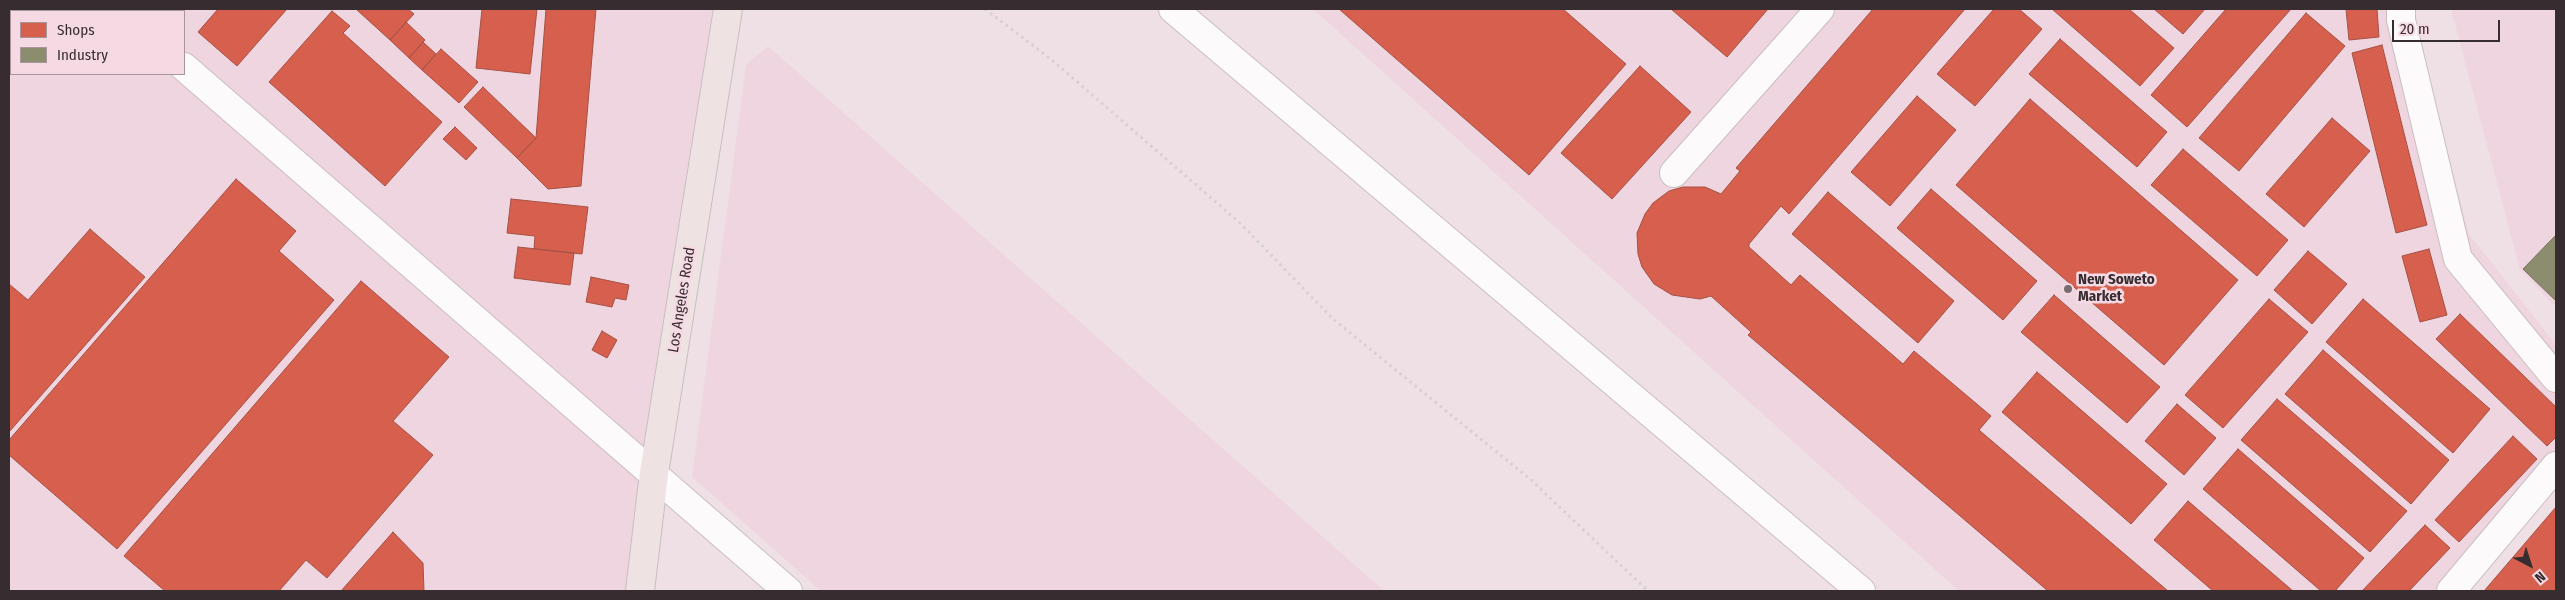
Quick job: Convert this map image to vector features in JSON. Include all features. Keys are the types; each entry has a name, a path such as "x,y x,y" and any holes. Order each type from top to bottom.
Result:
{"main road":[{"name":"Los Angeles Road","path":"640,591 654,473 728,9"}],"street":[{"path":"1173,9 1861,591"},
{"path":"1674,173 1820,9"},
{"path":"2401,9 2458,259 2556,378"},
{"path":"185,68 788,591"},
{"path":"2451,591 2556,466"}],"path":[{"path":"985,9 1052,60 1242,224 1333,320 1530,479 1648,591"}],"shaded area":[{"path":"9,9 723,9 640,591 9,591"},
{"name":"New Soweto Market","path":"1313,9 2416,9 2416,33 2469,234 2556,345 2556,479 2462,591 1959,591"},
{"path":"2451,9 2556,9 2556,307 2520,270"},
{"path":"768,46 1384,591 821,591 692,477 746,65"}],"building: Shops":[{"path":"218,9 287,9 237,66 198,32"},
{"path":"408,9 414,14 390,40 357,10"},
{"path":"482,9 537,9 530,74 476,68"},
{"path":"546,9 596,9 581,186 548,189 517,158 536,138"},
{"path":"1339,9 1563,9 1626,64 1529,175"},
{"path":"1671,9 1768,9 1727,57"},
{"path":"1873,9 1965,9 1789,214 1781,206 1749,244 1749,247 1791,285 1800,275 1903,364 1914,351 1991,416 1979,430 2168,591 2048,591 1748,335 1751,332 1711,296 1700,299 1672,295 1654,284 1642,267 1638,254 1637,233 1645,214 1653,203 1669,191 1683,187 1705,187 1721,194 1740,171 1736,168"},
{"path":"1994,9 2019,9 2042,29 1975,106 1937,74"},
{"path":"2052,9 2129,9 2174,48 2140,86"},
{"path":"2154,9 2205,9 2183,34"},
{"path":"2226,9 2291,9 2187,127 2151,95"},
{"path":"2346,9 2377,9 2379,37 2349,40"},
{"path":"332,11 350,26 343,33 442,122 385,186 269,82"},
{"path":"2306,13 2345,46 2239,171 2199,138"},
{"path":"406,22 425,40 409,58 390,40"},
{"path":"2060,39 2167,132 2137,167 2029,74"},
{"path":"423,42 436,54 422,70 409,58"},
{"path":"2382,45 2427,225 2396,233 2352,53"},
{"path":"441,49 478,82 459,103 422,70"},
{"path":"1640,66 1691,112 1612,199 1561,153"},
{"path":"483,87 536,138 517,158 464,107"},
{"path":"1917,96 1956,130 1890,206 1851,172"},
{"path":"2030,99 2238,280 2164,365 1956,185"},
{"path":"2332,118 2370,151 2304,227 2266,194"},
{"path":"455,127 477,148 466,160 443,139"},
{"path":"2183,149 2288,240 2257,276 2151,185"},
{"path":"236,179 296,231 279,251 334,300 117,549 9,455 9,440"},
{"path":"1931,189 2037,281 2003,320 1897,228"},
{"path":"1828,192 1954,301 1918,343 1792,234"},
{"path":"511,199 588,207 582,254 534,249 535,236 507,233"},
{"path":"90,229 145,277 9,432 9,284 28,300"},
{"path":"518,247 574,253 570,285 514,278"},
{"path":"2429,249 2447,315 2420,322 2402,256"},
{"path":"2308,251 2347,284 2312,324 2274,290"},
{"path":"591,277 629,285 626,300 615,298 612,307 586,302"},
{"path":"361,281 449,357 393,421 433,455 327,578 306,560 279,591 165,591 124,556"},
{"path":"2054,295 2160,387 2127,423 2021,332"},
{"path":"2269,299 2308,332 2223,428 2185,395"},
{"path":"2363,299 2490,409 2453,453 2326,342"},
{"path":"2460,314 2556,407 2556,437 2547,446 2436,339"},
{"path":"602,331 617,340 607,358 592,350"},
{"path":"2323,350 2449,460 2411,504 2285,394"},
{"path":"2037,372 2167,484 2131,524 2002,412"},
{"path":"2277,399 2407,511 2370,552 2241,440"},
{"path":"2177,404 2216,438 2184,475 2145,441"},
{"path":"2513,436 2537,459 2459,542 2435,520"},
{"path":"2238,449 2364,558 2335,591 2321,591 2203,489"},
{"path":"2188,501 2293,591 2213,591 2154,540"},
{"path":"2556,507 2556,591 2484,591"},
{"path":"2425,525 2450,548 2409,591 2362,591"},
{"path":"393,532 423,563 424,591 341,591"}],"building: Industry":[{"path":"2556,235 2556,301 2523,269"}],"place":[{"name":"New Soweto Market","path":"2068,289"}]}
